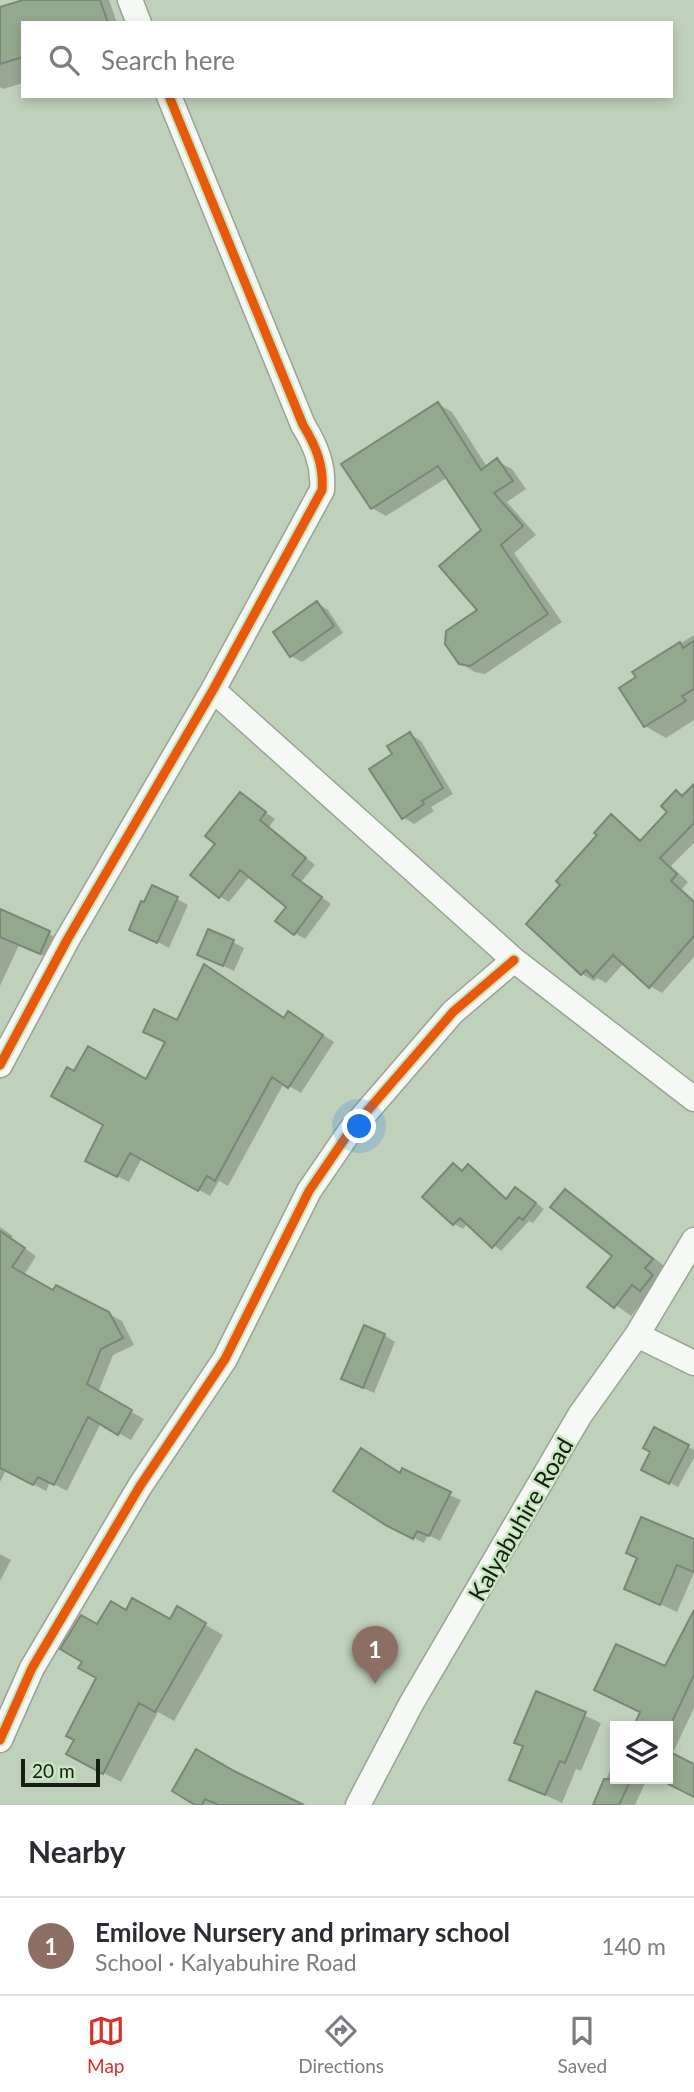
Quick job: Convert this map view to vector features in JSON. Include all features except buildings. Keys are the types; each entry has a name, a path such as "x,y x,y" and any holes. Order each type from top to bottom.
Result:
{"street":[{"path":"130,0 138,21"},
{"path":"0,1065 67,940 213,690 322,491 323,473 314,446 303,425 170,98"},
{"path":"213,690 514,960 694,1099"},
{"path":"0,1740 32,1668 141,1486 225,1359 309,1191 350,1131 453,1012 514,960"},
{"name":"Kalyabuhire Road","path":"358,1805 411,1704 580,1415 636,1335 694,1240"},
{"path":"636,1335 694,1363"}],"cycle path":[{"path":"0,1065 67,940 213,690 322,490 322,473 315,448 303,425 170,98"},
{"path":"0,1740 32,1668 140,1486 225,1359 309,1191 350,1131 453,1012 514,960"}],"place":[{"name":"Emilove Nursery and primary school","path":"375,1684"}]}
